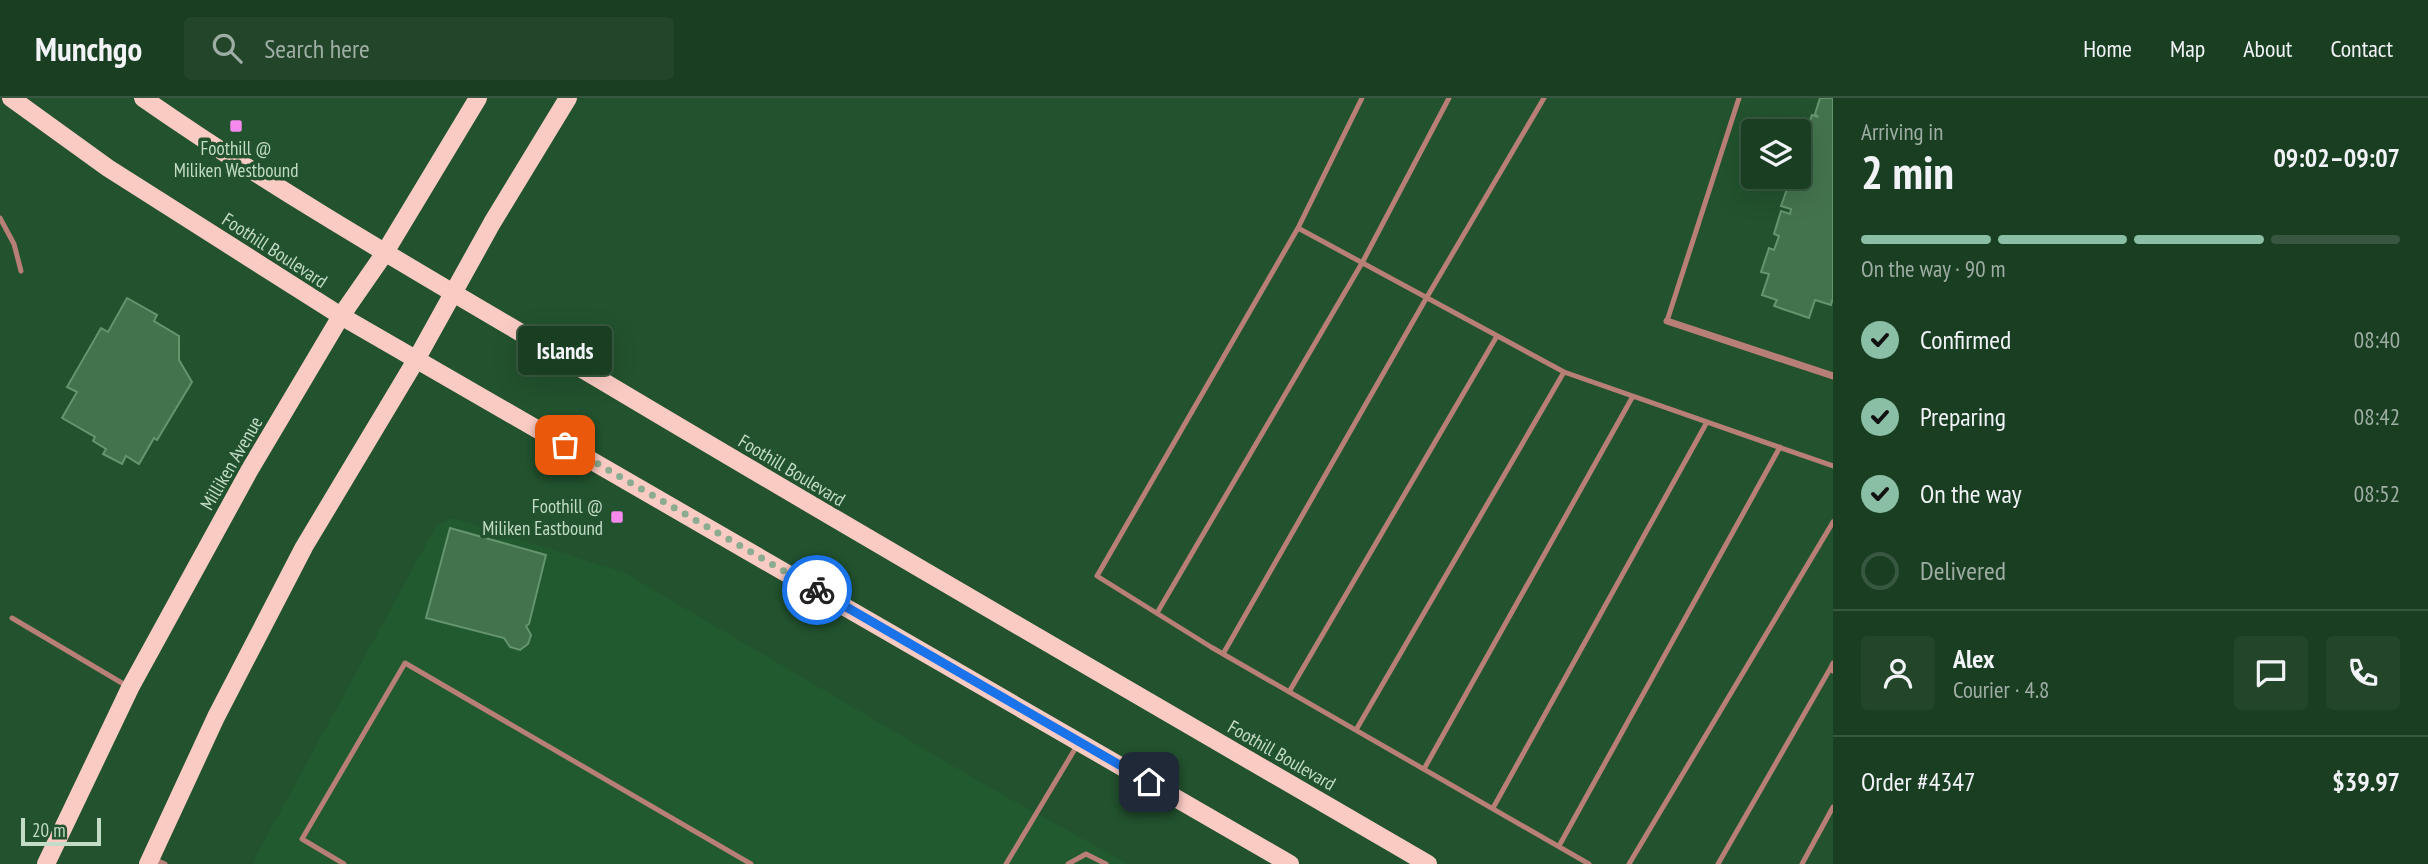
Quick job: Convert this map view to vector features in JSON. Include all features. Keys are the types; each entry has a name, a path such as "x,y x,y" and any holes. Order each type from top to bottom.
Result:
{"main road":[{"name":"Foothill Boulevard","path":"11,98 108,168 341,316 1290,864"},
{"name":"Foothill Boulevard","path":"143,98 384,254 937,581 1428,864"},
{"name":"Milliken Avenue","path":"46,864 130,688 248,471 341,316 384,254 478,98"},
{"path":"154,862 214,722 304,547 416,360 492,223 568,98"}],"street":[{"path":"1667,321 1833,376"}],"lane":[{"path":"1362,98 1298,228 1097,576 1223,654 1589,864"},
{"path":"1157,613 1362,263 1449,98"},
{"path":"1223,654 1544,98"},
{"path":"1667,321 1739,98"},
{"path":"0,218 14,244 21,271"},
{"path":"1298,228 1564,372 1833,466"},
{"path":"1289,692 1497,336"},
{"path":"1356,730 1564,372"},
{"path":"1423,769 1633,396"},
{"path":"1493,808 1707,422"},
{"path":"1559,846 1780,447"},
{"path":"1629,864 1833,522"},
{"path":"12,618 130,688"},
{"path":"344,864 302,839 405,663 751,864"},
{"path":"1718,864 1832,668"},
{"path":"1006,864 1079,742"},
{"path":"1802,864 1833,807"},
{"path":"1068,864 1086,854 1106,864"}],"shaded area":[{"path":"452,518 623,572 987,786 1128,864 254,864 436,526"}],"building":[{"path":"1820,98 1833,98 1833,298 1831,305 1815,300 1809,318 1774,306 1777,300 1762,295 1769,274 1761,272 1769,248 1774,250 1779,236 1774,234 1781,211 1790,214 1791,209 1781,206 1787,189 1811,189 1811,119 1812,115 1818,117 1815,114"},
{"path":"127,298 157,315 154,321 179,336 179,360 192,382 139,464 126,456 122,464 103,454 106,449 93,441 95,437 62,418 77,392 67,387 101,328 108,332"},
{"path":"450,528 546,555 529,624 526,626 531,635 528,644 520,650 510,647 504,638 426,618"}],"way so far":[{"path":"565,445 817,590"}],"place":[{"name":"Foothill @ Miliken Westbound","path":"236,126"},
{"name":"Islands","path":"565,445"},
{"name":"Foothill @ Miliken Eastbound","path":"617,517"}],"route":[{"path":"817,590 1149,782"}]}
